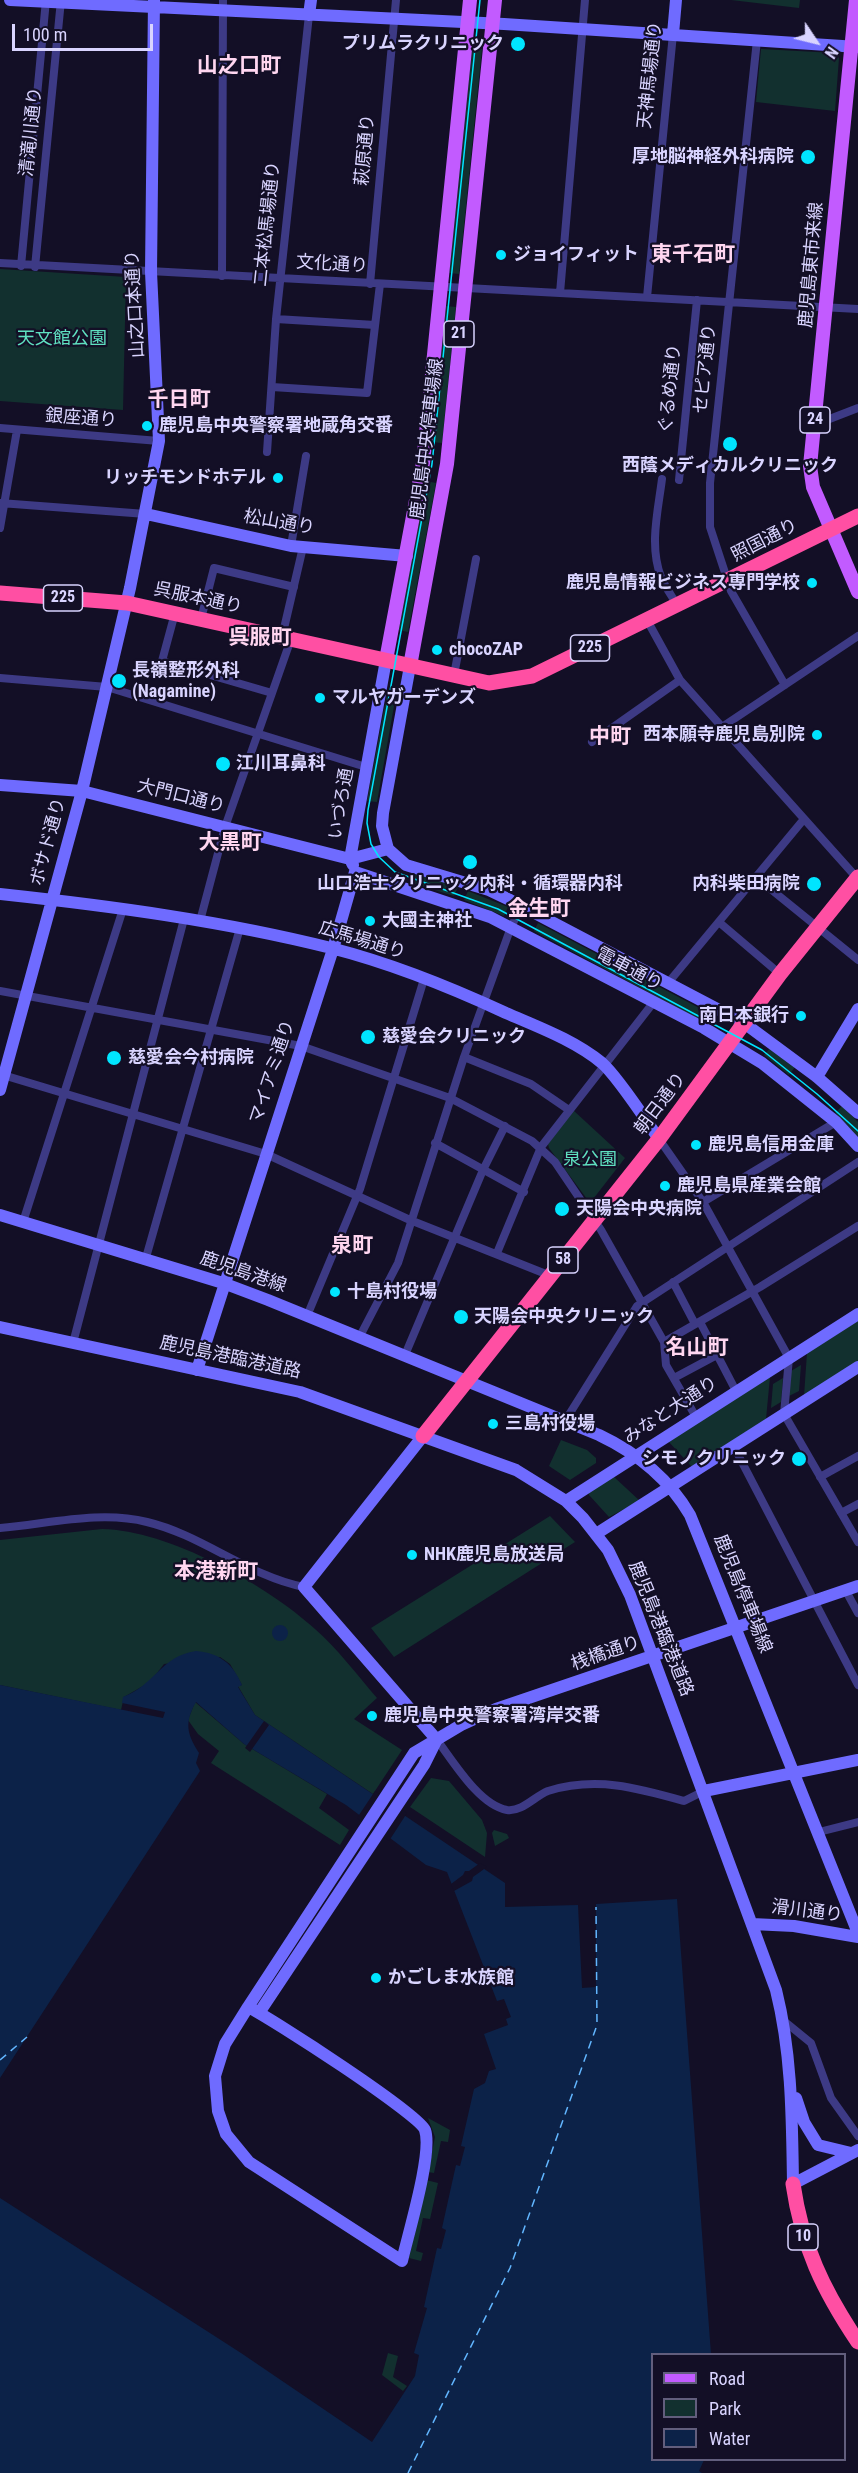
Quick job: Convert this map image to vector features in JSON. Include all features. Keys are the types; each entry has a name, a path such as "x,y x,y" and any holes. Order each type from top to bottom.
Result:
{"highway":[{"name":"照国通り","path":"386,660 489,683 532,676 728,582 858,516"},
{"name":"呉服本通り","path":"0,593 127,603 386,660"},
{"name":"朝日通り","path":"423,1436 659,1139 780,974 858,878"},
{"name":"10","path":"793,2184 803,2235 813,2264 836,2309 858,2342"}],"main road":[{"name":"鹿児島中央停車場線","path":"386,660 423,463 470,0"},
{"name":"鹿児島中央停車場線","path":"410,666 447,464 495,0"},
{"name":"鹿児島東市来線","path":"855,0 854,46 810,466 813,487 858,592"}],"street":[{"path":"10,0 222,5 309,15 854,46"},
{"name":"二本松馬場通り","path":"267,452 276,319 310,0"},
{"name":"萩原通り","path":"272,387 367,393 375,326 375,284 396,0"},
{"path":"560,293 585,0"},
{"name":"天神馬場通り","path":"647,297 676,0"},
{"name":"清滝川通り","path":"21,266 46,2"},
{"name":"清滝川通り","path":"35,267 61,2"},
{"name":"山之口本通り","path":"127,603 159,441 151,273 154,4"},
{"path":"222,5 222,276"},
{"name":"セピア通り","path":"757,40 710,483 710,527 731,591 784,685"},
{"path":"38,90 52,93"},
{"path":"31,173 44,175"},
{"name":"文化通り","path":"0,263 35,267 858,309"},
{"name":"ぐるめ通り","path":"679,480 697,300"},
{"path":"276,319 375,326"},
{"path":"814,425 858,408"},
{"name":"銀座通り","path":"0,428 159,441"},
{"path":"0,528 2,503 17,430"},
{"path":"200,921 225,827 259,733 287,638 306,456"},
{"path":"662,479 655,540 656,557 661,577 677,605"},
{"path":"2,503 146,514"},
{"name":"松山通り","path":"146,514 297,547 407,556"},
{"path":"454,675 477,559"},
{"path":"201,619 214,568 294,587"},
{"name":"ボサド通り","path":"0,1090 2,1074 27,995 82,791 127,603"},
{"path":"175,613 162,661 272,693"},
{"path":"647,620 681,680 858,878"},
{"path":"722,727 858,636"},
{"name":"いづろ通","path":"355,872 350,859 386,660"},
{"path":"387,849 382,832 383,813 410,666"},
{"path":"0,678 107,687 366,767"},
{"path":"592,742 681,680"},
{"name":"大門口通り","path":"0,785 82,791 350,859"},
{"path":"668,983 804,819"},
{"path":"350,859 387,849"},
{"path":"355,872 387,849"},
{"name":"電車通り","path":"387,849 406,865 489,890 522,905 744,1023 817,1077 858,1113"},
{"name":"電車通り","path":"355,872 511,927 730,1043 762,1063 836,1122 858,1146"},
{"name":"マイアミ通り","path":"197,1370 223,1283 333,949 355,872"},
{"path":"757,878 858,960"},
{"name":"広馬場通り","path":"0,894 123,909 240,928 333,949 424,979 579,1046 604,1065 659,1139"},
{"path":"360,1336 398,1263 464,1057 511,927 522,905"},
{"path":"23,1222 123,909"},
{"path":"74,1343 184,919"},
{"path":"720,923 780,974"},
{"path":"145,1261 240,928"},
{"path":"307,1316 356,1197 424,979"},
{"path":"0,991 301,1046 450,1098 541,1147 595,1220 664,1342 663,1358 696,1417"},
{"path":"497,1253 541,1147 653,1004"},
{"path":"817,1077 858,1009"},
{"path":"464,1057 531,1084 569,1110"},
{"path":"2,1074 266,1154 356,1197 551,1276"},
{"path":"703,1202 836,1122"},
{"path":"405,1355 483,1170 505,1126"},
{"path":"659,1139 703,1202 789,1358 784,1414 858,1542"},
{"path":"435,1143 524,1192"},
{"path":"565,1421 638,1306 858,1162"},
{"name":"鹿児島港線","path":"0,1215 223,1283 360,1336 467,1381"},
{"path":"664,1342 753,1292 858,1226"},
{"path":"673,1282 736,1391"},
{"name":"みなと大通り","path":"566,1502 858,1314"},
{"name":"鹿児島港臨港道路","path":"0,1327 300,1392 516,1470 566,1502 596,1534 630,1595 776,1990 784,2021 792,2085 793,2184"},
{"path":"674,1378 717,1355"},
{"path":"596,1534 858,1367"},
{"name":"鹿児島停車場線","path":"467,1381 605,1437 635,1456 670,1486 690,1515 819,1832 858,1935"},
{"path":"304,1587 423,1436"},
{"path":"733,1445 858,1685"},
{"path":"820,1476 858,1456"},
{"path":"841,1513 858,1504"},
{"path":"0,1528 110,1517 129,1518 162,1526 278,1582 304,1587 437,1740 477,1792 506,1810 520,1808 536,1796 570,1786 629,1785 684,1801 704,1791 858,1760"},
{"path":"852,1589 858,1613"},
{"name":"桟橋通り","path":"253,2010 355,1842 414,1754 461,1725 496,1709 654,1658 852,1589"},
{"path":"253,2010 422,2123 427,2145 402,2261 249,2162 226,2134 218,2111 215,2076 225,2044 253,2010 367,1850 424,1765 437,1740"},
{"path":"819,1832 858,1822"},
{"name":"滑川通り","path":"752,1923 858,1935"},
{"path":"784,2021 811,2043 831,2098 858,2136"},
{"path":"792,2085 804,2122 818,2145 855,2152"},
{"path":"793,2184 855,2152"}],"green space":[{"path":"731,0 800,0 799,8"},
{"path":"472,48 482,49 459,274 449,273"},
{"path":"761,49 835,53 839,58 835,111 756,102"},
{"name":"天文館公園","path":"0,269 126,277 123,410 0,401"},
{"path":"446,306 456,307 442,443 432,442"},
{"path":"426,481 436,483 408,632 398,630"},
{"path":"387,693 396,695 377,802 367,801"},
{"path":"415,874 458,887 454,896 412,883"},
{"path":"468,891 508,907 504,916 464,900"},
{"path":"538,923 705,1011 700,1020 534,931"},
{"path":"771,1047 795,1067 789,1075 764,1055"},
{"path":"842,1106 858,1122 858,1137 835,1113"},
{"name":"泉公園","path":"573,1110 625,1158 590,1203 548,1144"},
{"path":"858,1321 858,1362 804,1396 807,1353"},
{"path":"801,1365 799,1391 789,1396 791,1371"},
{"path":"770,1377 766,1419 692,1467 668,1441"},
{"path":"783,1378 781,1402 771,1408 773,1384"},
{"path":"561,1440 587,1450 596,1458 596,1463 570,1480 549,1466"},
{"path":"613,1476 640,1501 609,1517 589,1495 589,1491"},
{"path":"550,1516 575,1542 394,1657 371,1628"},
{"path":"102,1529 156,1539 186,1549 215,1563 271,1595 295,1612 323,1637 377,1698 354,1719 402,1750 373,1794 255,1715 238,1686 242,1685 230,1664 220,1657 164,1664 150,1682 124,1697 121,1710 0,1685 0,1540"},
{"path":"195,1702 244,1744 327,1794 319,1808 349,1830 340,1845 211,1763 219,1751 198,1734 188,1720"},
{"path":"431,1778 449,1781 482,1820 487,1833 485,1857 410,1807"},
{"path":"494,1830 507,1834 509,1838 495,1846 492,1833"},
{"path":"428,2118 450,2130 448,2142 441,2141 434,2173 428,2172 435,2137"},
{"path":"426,2180 438,2183 430,2219 423,2218 416,2251 423,2253 421,2261 409,2258"},
{"path":"388,2353 398,2356 393,2377 407,2386 403,2391 382,2375"}],"water":[{"path":"277,1625 283,1625 288,1633 286,1639 277,1641 272,1636 272,1630"},
{"path":"204,1652 225,1661 242,1685 238,1687 255,1715 505,1883 505,1907 578,1905 582,1988 596,1987 596,1904 677,1899 711,2353 651,2353 651,2461 704,2461 699,2471 702,2473 0,2473 0,2198 241,2353 372,2442 415,2376 419,2355 414,2353 427,2308 424,2307 437,2248 441,2249 446,2230 442,2228 456,2165 460,2166 465,2147 461,2146 474,2089 485,2083 489,2071 496,2069 484,2034 508,2025 506,2019 511,2017 504,1999 497,2001 447,1872 426,1865 346,1805 244,1744 196,1702 188,1728 199,1753 196,1763 200,1771 0,2078 0,1685 163,1718 165,1712 122,1703 123,1697 134,1692 166,1665 184,1654"}],"pier":[{"path":"264,1721 269,1725 250,1752 245,1748"},
{"path":"375,1791 407,1813 389,1841 357,1818"},
{"path":"480,1863 487,1867 473,1877 472,1881 454,1891 451,1884 465,1871 469,1871"}],"ferry route":[{"path":"408,2473 510,2268 597,2025 596,1907"},
{"path":"0,2060 27,2037"}],"tram line":[{"path":"480,0 432,464 368,810 367,823 371,844 379,857 395,872 498,909 762,1050 817,1094 858,1131"}],"place":[{"name":"プリムラクリニック","path":"518,44"},
{"name":"厚地脳神経外科病院","path":"808,157"},
{"name":"ジョイフィット","path":"501,255"},
{"name":"鹿児島中央警察署地蔵角交番","path":"147,426"},
{"name":"西蔭メディカルクリニック","path":"730,444"},
{"name":"リッチモンドホテル","path":"278,478"},
{"name":"鹿児島情報ビジネス専門学校","path":"812,583"},
{"name":"chocoZAP","path":"437,650"},
{"name":"長嶺整形外科 (Nagamine)","path":"119,681"},
{"name":"マルヤガーデンズ","path":"320,698"},
{"name":"西本願寺鹿児島別院","path":"817,735"},
{"name":"江川耳鼻科","path":"223,764"},
{"name":"山口浩士クリニック内科・循環器内科","path":"470,862"},
{"name":"内科柴田病院","path":"814,884"},
{"name":"大國主神社","path":"370,921"},
{"name":"南日本銀行","path":"801,1016"},
{"name":"慈愛会クリニック","path":"368,1037"},
{"name":"慈愛会今村病院","path":"114,1058"},
{"name":"鹿児島信用金庫","path":"696,1145"},
{"name":"鹿児島県産業会館","path":"665,1186"},
{"name":"天陽会中央病院","path":"562,1209"},
{"name":"十島村役場","path":"335,1292"},
{"name":"天陽会中央クリニック","path":"461,1317"},
{"name":"三島村役場","path":"493,1424"},
{"name":"シモノクリニック","path":"799,1459"},
{"name":"NHK鹿児島放送局","path":"412,1555"},
{"name":"鹿児島中央警察署湾岸交番","path":"372,1716"},
{"name":"かごしま水族館","path":"376,1978"}],"district":[{"name":"山之口町","path":"239,67"},
{"name":"東千石町","path":"693,256"},
{"name":"千日町","path":"179,401"},
{"name":"呉服町","path":"260,639"},
{"name":"中町","path":"610,738"},
{"name":"大黒町","path":"230,844"},
{"name":"金生町","path":"539,910"},
{"name":"泉町","path":"352,1247"},
{"name":"名山町","path":"697,1349"},
{"name":"本港新町","path":"216,1573"}]}
